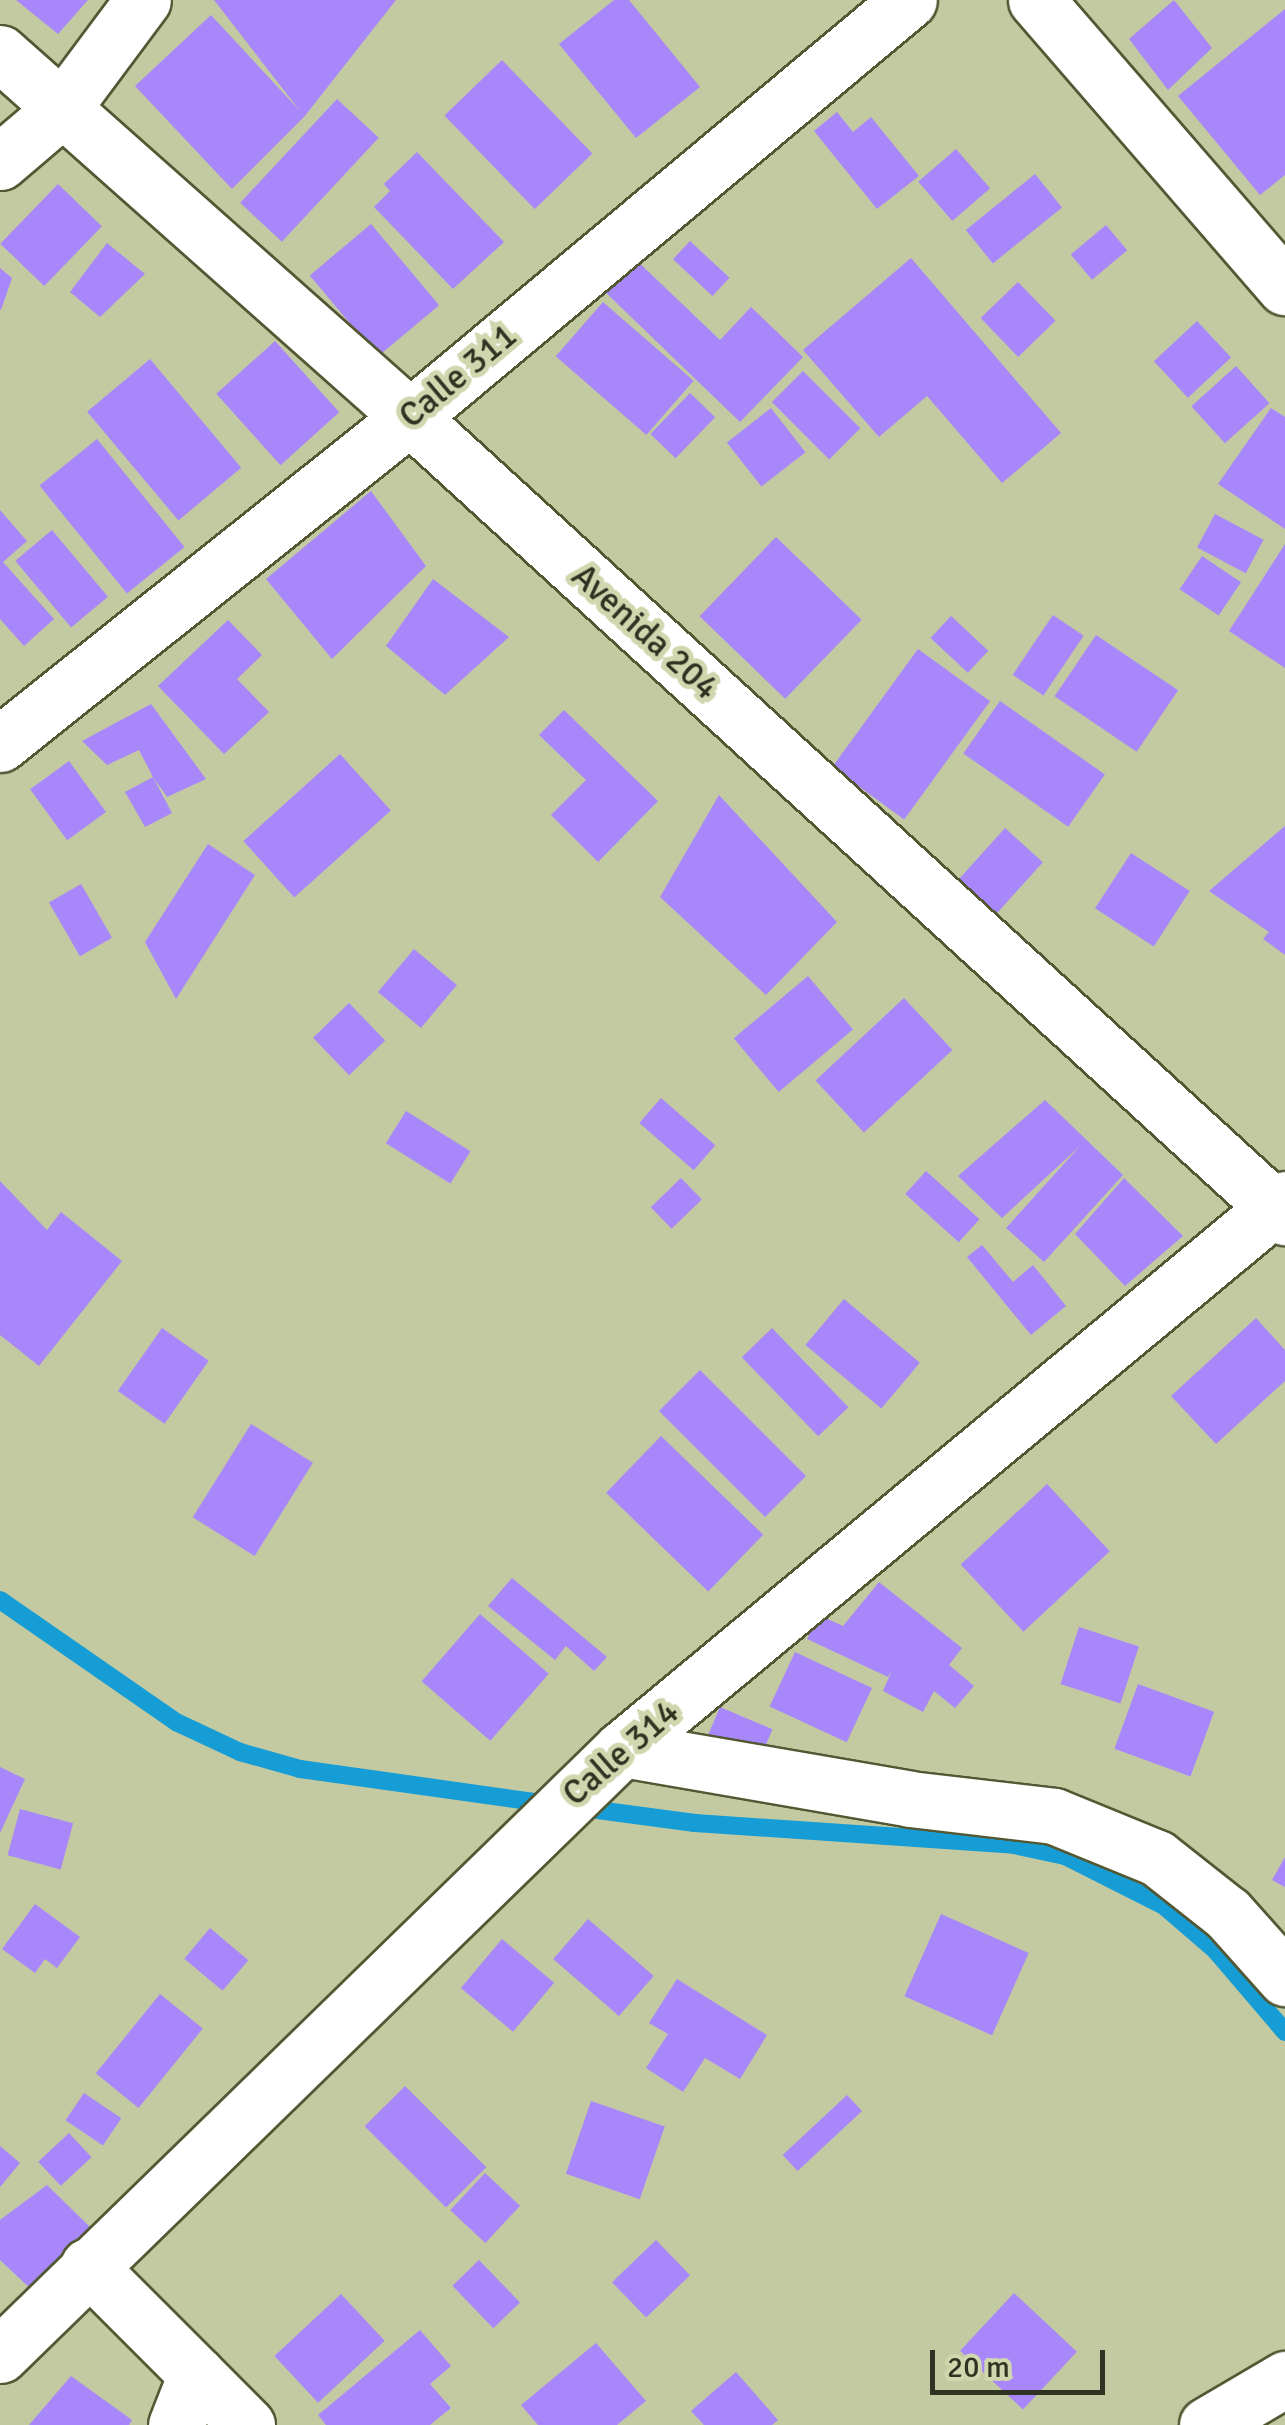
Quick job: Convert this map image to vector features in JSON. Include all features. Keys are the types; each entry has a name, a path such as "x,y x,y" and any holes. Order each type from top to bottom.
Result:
{"street":[{"path":"0,162 61,110 143,0"},
{"name":"Calle 311","path":"0,744 410,417 910,0"},
{"path":"1036,0 1285,287"},
{"name":"Avenida 204","path":"0,53 410,417 1282,1207"},
{"name":"Calle 314","path":"0,2355 493,1868 622,1749 1282,1207"},
{"path":"622,1749 910,1799 1054,1816 1157,1858 1228,1914 1285,1978"},
{"path":"88,2266 247,2425"},
{"path":"176,2425 196,2374"},
{"path":"1207,2425 1285,2379"}],"building":[{"path":"16,0 88,0 58,34"},
{"path":"214,0 396,0 304,117 232,189 135,86 211,15 300,111"},
{"path":"614,0 629,0 700,87 636,138 559,44"},
{"path":"1174,0 1212,48 1168,90 1129,39"},
{"path":"1285,9 1285,175 1260,195 1178,96"},
{"path":"502,60 592,154 535,209 444,116"},
{"path":"337,99 379,138 282,242 240,203"},
{"path":"837,112 853,132 871,117 919,176 877,209 814,131"},
{"path":"956,149 990,188 952,221 918,182"},
{"path":"417,152 504,242 453,289 374,207 390,191 384,184"},
{"path":"1035,174 1062,207 993,263 966,230"},
{"path":"58,184 102,226 44,286 0,244"},
{"path":"371,224 439,305 378,357 310,275"},
{"path":"1106,225 1127,250 1092,280 1071,255"},
{"path":"690,241 729,278 712,296 673,259"},
{"path":"107,243 145,274 100,317 70,292"},
{"path":"632,256 720,340 751,307 803,357 740,422 601,288"},
{"path":"911,258 1061,433 1002,483 927,396 879,437 803,350"},
{"path":"0,268 12,278 1,310 0,309"},
{"path":"1018,282 1056,321 1018,357 981,318"},
{"path":"603,302 694,381 646,435 556,356"},
{"path":"1197,321 1231,358 1188,398 1154,361"},
{"path":"275,341 339,412 281,465 216,394"},
{"path":"150,359 241,468 178,520 87,412"},
{"path":"1236,366 1269,403 1225,443 1191,406"},
{"path":"803,371 860,428 829,459 772,402"},
{"path":"690,393 715,417 676,458 650,434"},
{"path":"771,408 805,452 761,487 727,442"},
{"path":"1271,408 1285,417 1285,529 1218,484"},
{"path":"97,439 184,547 127,594 39,486"},
{"path":"371,491 426,566 332,659 266,579"},
{"path":"0,510 27,541 3,562 54,619 24,646 0,619"},
{"path":"1215,514 1264,540 1246,573 1197,548"},
{"path":"52,530 108,597 71,627 15,561"},
{"path":"776,537 862,620 785,699 700,616"},
{"path":"1285,544 1285,668 1229,631"},
{"path":"1202,556 1241,582 1219,615 1180,589"},
{"path":"433,579 509,637 445,695 386,646"},
{"path":"1053,615 1084,636 1043,695 1013,675"},
{"path":"951,616 988,651 968,673 931,638"},
{"path":"228,620 262,655 237,679 269,712 224,754 158,686"},
{"path":"1096,635 1178,690 1137,752 1055,696"},
{"path":"918,649 990,701 904,819 832,767"},
{"path":"1000,701 1105,774 1068,827 963,753"},
{"path":"151,704 206,779 167,797 139,750 107,765 82,741"},
{"path":"564,710 658,801 598,862 551,815 586,780 539,735"},
{"path":"340,754 391,810 294,897 243,841"},
{"path":"69,761 106,812 67,840 30,789"},
{"path":"153,777 172,813 145,827 125,792"},
{"path":"719,795 837,922 766,995 660,897"},
{"path":"1285,826 1285,955 1263,939 1269,932 1209,891"},
{"path":"1005,828 1043,862 995,916 957,882"},
{"path":"208,844 255,875 176,999 145,942"},
{"path":"1131,853 1190,891 1154,946 1095,908"},
{"path":"81,884 112,938 80,956 49,903"},
{"path":"414,949 457,985 421,1028 378,992"},
{"path":"808,976 853,1030 779,1092 734,1038"},
{"path":"904,998 952,1050 864,1132 816,1081"},
{"path":"349,1003 385,1040 349,1075 313,1038"},
{"path":"661,1098 715,1145 694,1170 639,1123"},
{"path":"1045,1100 1123,1175 1044,1262 1006,1228 1080,1146 1002,1218 958,1176"},
{"path":"406,1111 470,1151 450,1183 386,1143"},
{"path":"926,1171 980,1219 959,1242 905,1194"},
{"path":"681,1178 702,1200 672,1229 651,1207"},
{"path":"1124,1178 1183,1236 1125,1286 1075,1234"},
{"path":"0,1181 47,1230 61,1212 122,1261 39,1366 0,1335"},
{"path":"982,1245 1013,1282 1033,1265 1066,1306 1031,1335 967,1257"},
{"path":"844,1299 920,1363 881,1409 805,1345"},
{"path":"1256,1318 1285,1350 1285,1381 1216,1444 1171,1396"},
{"path":"162,1328 209,1361 165,1424 118,1391"},
{"path":"772,1328 848,1407 818,1436 742,1357"},
{"path":"700,1370 806,1476 765,1517 659,1411"},
{"path":"251,1424 313,1463 255,1556 193,1517"},
{"path":"661,1436 763,1535 708,1591 606,1493"},
{"path":"1047,1484 1110,1551 1023,1632 961,1564"},
{"path":"512,1578 607,1657 594,1671 566,1646 555,1660 488,1606"},
{"path":"879,1582 962,1648 949,1665 974,1686 955,1708 934,1691 923,1712 883,1691 892,1670 888,1677 807,1639 819,1615 843,1626"},
{"path":"480,1614 549,1674 490,1741 422,1681"},
{"path":"1079,1627 1139,1646 1120,1704 1060,1684"},
{"path":"795,1652 872,1688 847,1742 770,1706"},
{"path":"1138,1684 1214,1712 1191,1777 1114,1749"},
{"path":"720,1707 772,1729 759,1761 707,1738"},
{"path":"0,1767 25,1779 0,1833"},
{"path":"20,1809 73,1823 61,1870 8,1855"},
{"path":"1285,1857 1285,1887 1272,1880"},
{"path":"35,1904 80,1937 57,1968 45,1959 35,1973 2,1949"},
{"path":"941,1914 1029,1953 992,2035 904,1996"},
{"path":"588,1919 654,1976 619,2016 553,1959"},
{"path":"210,1928 248,1960 223,1991 184,1959"},
{"path":"502,1939 554,1983 513,2032 461,1988"},
{"path":"677,1979 767,2035 740,2079 705,2058 683,2092 646,2068 668,2034 649,2023"},
{"path":"160,1994 203,2029 139,2108 96,2073"},
{"path":"405,2086 486,2167 446,2208 365,2126"},
{"path":"84,2093 121,2118 103,2146 66,2120"},
{"path":"847,2095 862,2111 798,2171 783,2155"},
{"path":"591,2101 665,2126 640,2199 566,2174"},
{"path":"69,2133 92,2157 61,2186 38,2162"},
{"path":"0,2146 20,2163 0,2187"},
{"path":"485,2173 520,2206 485,2243 450,2210"},
{"path":"47,2185 90,2227 34,2292 0,2260 0,2220"},
{"path":"656,2240 690,2275 646,2318 612,2282"},
{"path":"479,2260 520,2302 493,2328 452,2286"},
{"path":"1014,2293 1077,2352 1023,2409 960,2351"},
{"path":"341,2294 385,2341 318,2403 274,2356"},
{"path":"420,2330 451,2366 430,2384 451,2408 430,2425 326,2425 318,2415"},
{"path":"596,2343 646,2401 617,2425 538,2425 521,2405"},
{"path":"736,2372 778,2420 772,2425 704,2425 691,2411"},
{"path":"71,2376 132,2420 129,2425 29,2425"}],"waterway":[{"path":"0,1600 176,1722 240,1752 300,1769 549,1804"},
{"path":"575,1807 695,1823 1014,1845 1065,1856 1164,1906 1215,1950 1285,2032"}]}
